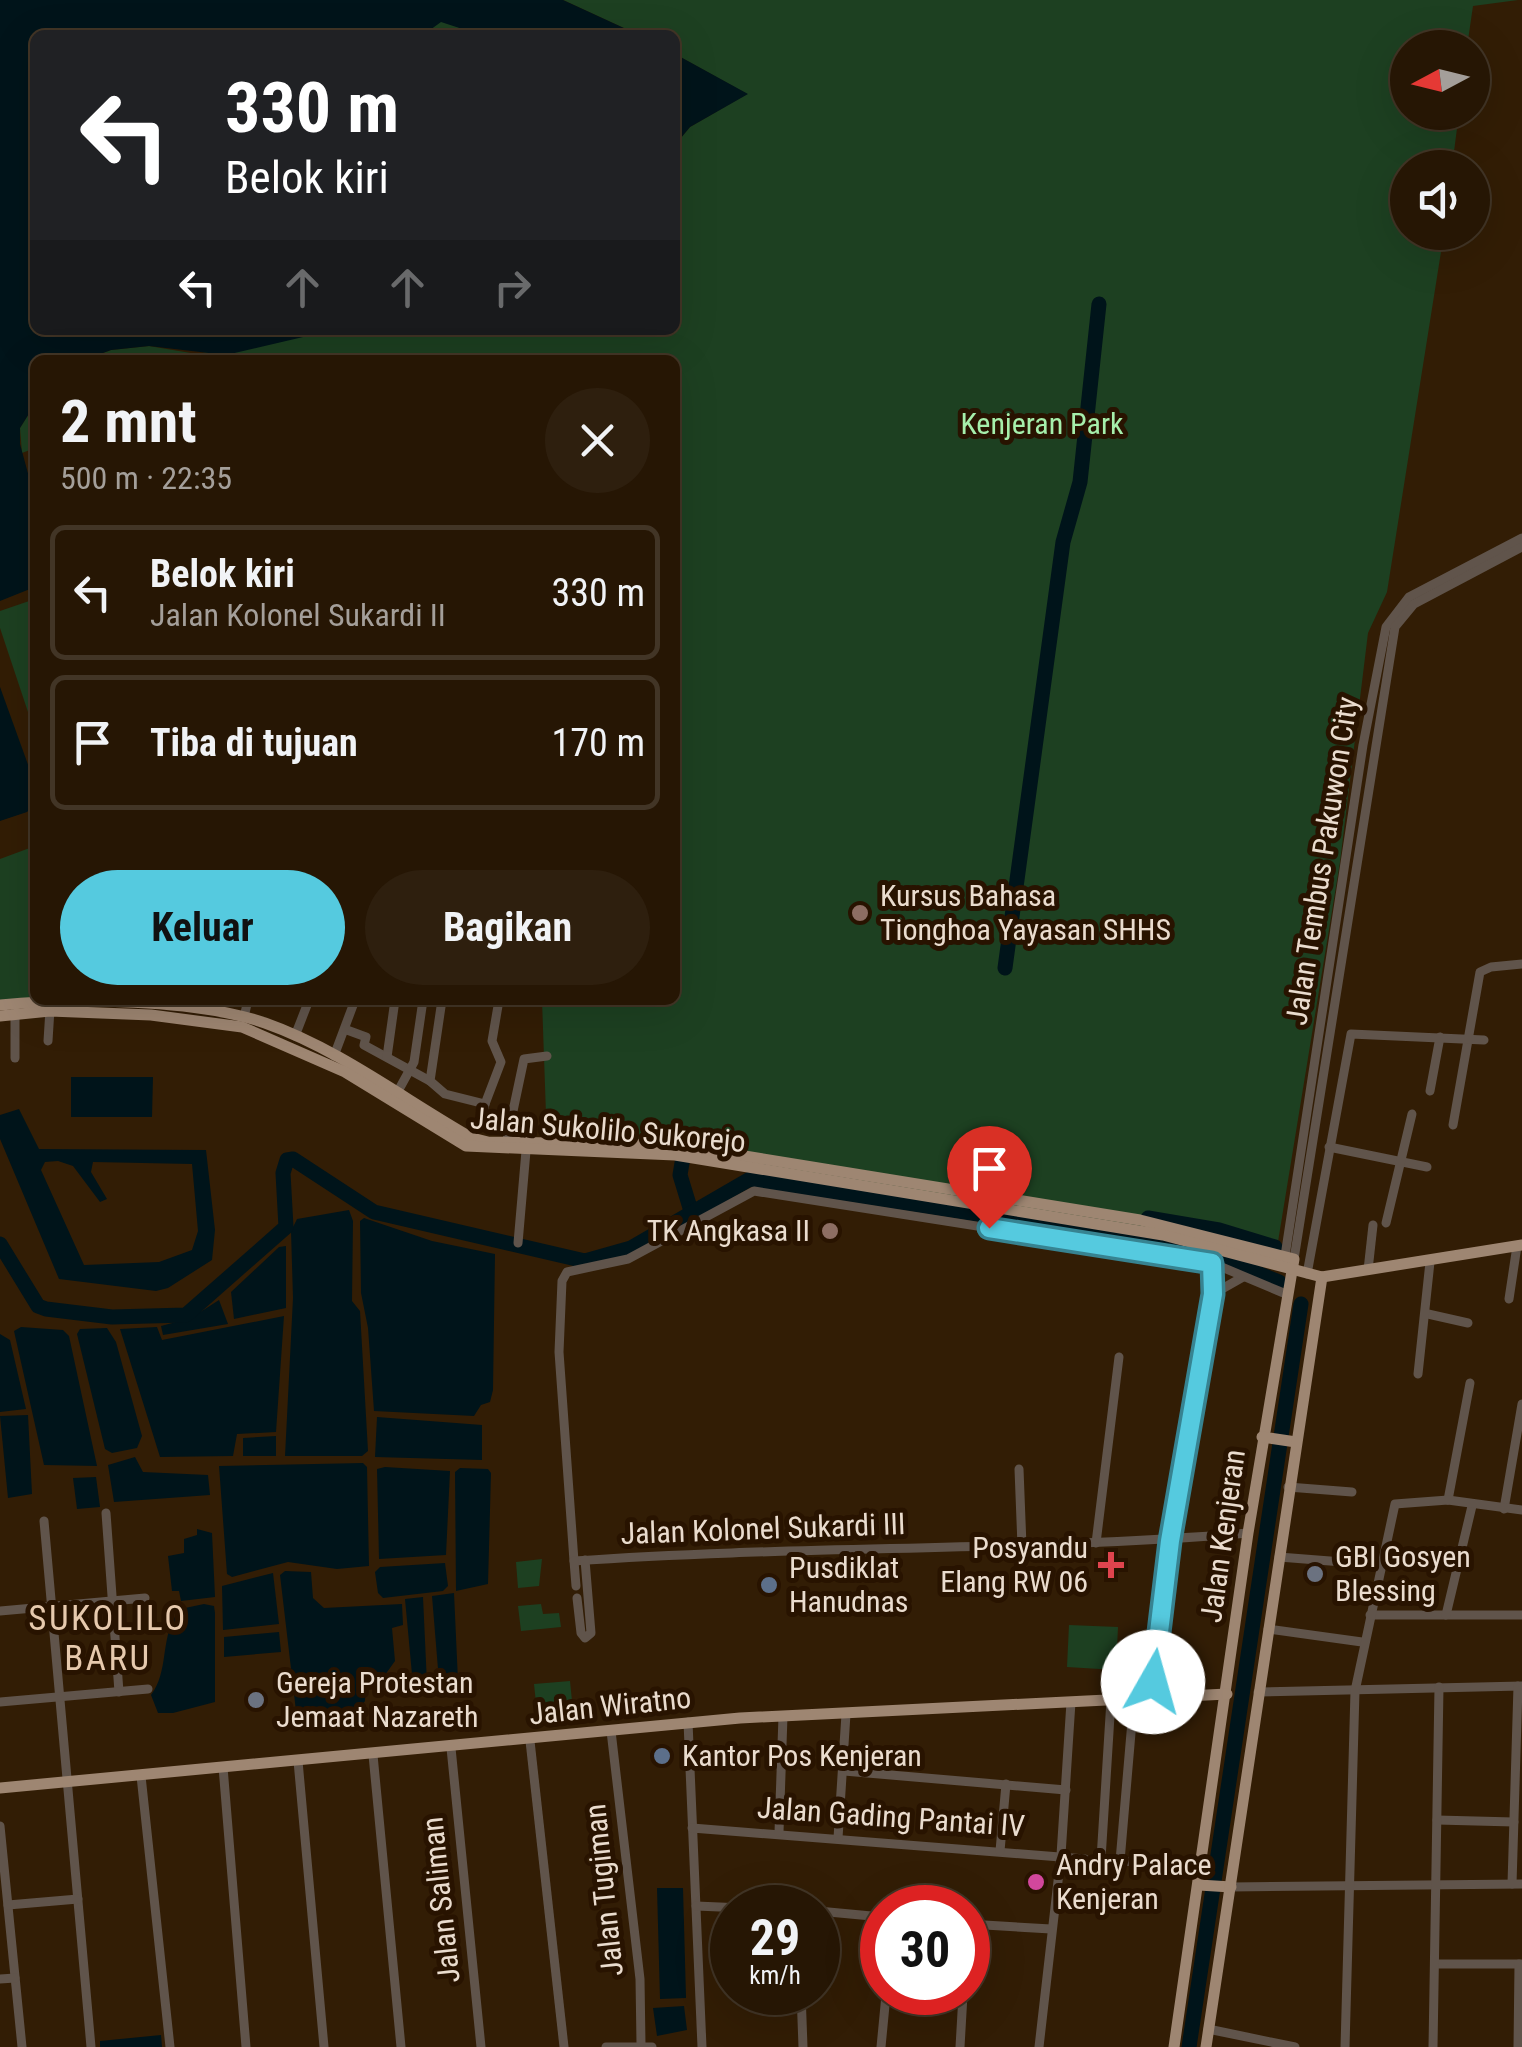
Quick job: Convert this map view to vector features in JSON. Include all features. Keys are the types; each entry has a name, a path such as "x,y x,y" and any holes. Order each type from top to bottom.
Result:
{"main road":[{"name":"Jalan Sukolilo Sukorejo","path":"0,1016 10,1008 106,1005 245,1013 399,1089 488,1146 507,1140 676,1150 1049,1212 1140,1220 1289,1263 1307,1274 1322,1276 1430,1262 1519,1246"},
{"name":"Jalan Sukolilo Sukorejo","path":"334,1055 457,1142 526,1151 676,1150"},
{"name":"Jalan Kenjeran","path":"1174,2047 1289,1263"},
{"name":"Jalan Kenjeran","path":"1206,2047 1294,1441 1322,1276"},
{"path":"1264,1437 1294,1441"},
{"name":"Jalan Wiratno","path":"0,1788 374,1756 688,1722 1227,1694"},
{"path":"1200,1885 1230,1887"}],"street":[{"name":"Jalan Tembus Pakuwon City","path":"1289,1263 1363,745 1386,626 1409,597 1522,538"},
{"name":"Jalan Tembus Pakuwon City","path":"1289,1263 1395,626 1414,604 1522,547"},
{"path":"1453,1126 1480,972 1522,964"},
{"path":"291,1034 306,1005"},
{"path":"334,1055 354,1005"},
{"path":"387,1056 394,1005"},
{"path":"399,1089 411,1070 422,1005"},
{"path":"430,1082 441,1005"},
{"path":"498,1005 492,1041 501,1062 483,1114 511,1124"},
{"path":"48,1041 50,1007"},
{"path":"10,1008 15,1058"},
{"path":"347,1030 366,1037 364,1044 445,1094 485,1104"},
{"path":"1307,1274 1351,1034 1484,1040"},
{"path":"1430,1091 1440,1037"},
{"path":"507,1140 524,1059 548,1056"},
{"path":"1386,1222 1412,1114"},
{"path":"1329,1146 1426,1167"},
{"path":"518,1243 526,1151"},
{"path":"577,1598 581,1636 588,1637 585,1560 559,1352 564,1276 628,1259 742,1193 800,1198 1212,1263 1286,1294"},
{"path":"1368,1270 1373,1224"},
{"path":"1509,1299 1519,1246"},
{"path":"1418,1374 1428,1314 1430,1262"},
{"path":"1152,1698 1170,1541 1213,1294 1212,1263"},
{"path":"1213,1294 1243,1277"},
{"path":"1428,1314 1468,1323"},
{"path":"1096,1543 1119,1357"},
{"path":"1448,1500 1470,1383"},
{"path":"1504,1509 1522,1404"},
{"path":"1019,1469 1022,1546"},
{"path":"1288,1487 1352,1492"},
{"path":"1346,2047 1355,1690 1362,1642 1395,1504 1448,1500 1522,1510"},
{"path":"1446,1615 1472,1506"},
{"path":"106,1513 119,1692"},
{"path":"44,1521 91,2047"},
{"name":"Jalan Kolonel Sukardi III","path":"585,1560 682,1552 856,1553 1170,1541 1248,1534"},
{"path":"1279,1558 1381,1565"},
{"path":"576,1586 585,1560"},
{"path":"0,1611 146,1598"},
{"path":"1370,1615 1522,1615"},
{"path":"1268,1629 1362,1642"},
{"path":"1230,1887 1517,1884 1514,1822 1520,1686 1258,1692"},
{"path":"1433,2047 1439,1687"},
{"path":"0,1702 148,1690"},
{"path":"1120,1861 1134,1698"},
{"path":"1112,1700 1101,1859 1201,1868"},
{"path":"1039,2047 1061,1856 1070,1702"},
{"path":"838,1838 846,1714"},
{"path":"779,1832 783,1716"},
{"path":"688,1722 702,2047"},
{"name":"Jalan Tugiman","path":"611,1730 646,2046"},
{"path":"530,1740 564,2047"},
{"name":"Jalan Saliman","path":"451,1748 481,2047"},
{"path":"374,1756 401,2047"},
{"path":"298,1761 324,2047"},
{"path":"223,1768 246,2047"},
{"path":"844,1770 1066,1790"},
{"path":"141,1776 170,2047"},
{"path":"1000,1850 1006,1784"},
{"path":"1437,1820 1514,1822"},
{"path":"0,1826 22,2047"},
{"name":"Jalan Gading Pantai IV","path":"692,1828 779,1832 1086,1860"},
{"path":"8,1905 78,1899"},
{"path":"696,1906 710,1907"},
{"path":"990,1925 1051,1929"},
{"path":"1437,1964 1520,1964 1518,2047"},
{"path":"0,1979 15,1978"},
{"path":"802,2015 803,2047"},
{"path":"882,2047 885,2015"},
{"path":"960,2047 962,2015"},
{"path":"1208,2029 1296,2047"},
{"path":"606,2047 646,2046"}],"green space":[{"name":"Kenjeran Park","path":"563,0 1518,0 1473,6 1469,30 1390,30 1390,130 1457,130 1454,150 1390,150 1390,250 1441,250 1387,592 1368,633 1340,862 1276,1254 627,1142 547,1143 542,1005 680,1005 680,355 98,355 149,346 197,354 305,335 680,335 680,139 690,127 747,94 680,57 680,30 628,30"},
{"path":"441,21 467,30 429,30"},
{"path":"30,412 30,450 22,453 20,428"},
{"path":"30,601 30,718 0,628 0,611"},
{"path":"30,848 30,1001 0,1005 0,859"},
{"path":"542,1559 539,1586 518,1588 516,1562"},
{"path":"541,1604 543,1614 559,1613 561,1627 521,1631 518,1606"},
{"path":"1069,1625 1118,1627 1116,1670 1067,1667"},
{"path":"570,1681 572,1701 536,1703 534,1684"}],"shaded area":[{"path":"0,0 563,0 628,30 466,30 441,22 430,30 30,30 30,335 312,335 226,355 149,346 98,355 30,355 30,412 20,428 20,444 30,481 30,589 0,601"},
{"path":"680,57 748,94 690,127 680,139"},
{"path":"0,687 30,770 30,809 0,821"},
{"path":"71,1077 153,1077 152,1117 71,1117"},
{"path":"19,1109 39,1149 206,1150 215,1230 212,1260 168,1288 156,1291 59,1279 0,1139 0,1115","holes":["45,1162 73,1166 100,1202 107,1199 91,1172 93,1162 192,1164 198,1231 192,1250 159,1262 84,1265 41,1170"]},
{"path":"349,1210 353,1221 352,1301 360,1311 368,1451 362,1456 285,1456 293,1298 291,1231 297,1219"},
{"path":"364,1218 432,1241 495,1254 493,1390 490,1402 481,1405 474,1416 374,1411 368,1328 361,1293 360,1221"},
{"path":"286,1246 286,1308 234,1319 231,1292 279,1247"},
{"path":"219,1300 228,1324 163,1335 161,1326 191,1318"},
{"path":"284,1316 276,1432 237,1434 233,1456 160,1457 120,1329 157,1327 162,1340"},
{"path":"21,1327 63,1330 69,1336 97,1466 44,1465 14,1331"},
{"path":"107,1328 116,1342 142,1436 137,1448 112,1453 105,1449 77,1334 80,1329"},
{"path":"0,1334 10,1340 26,1409 0,1412"},
{"path":"28,1415 32,1494 8,1498 0,1416"},
{"path":"377,1417 482,1425 482,1460 375,1457"},
{"path":"276,1436 276,1456 243,1456 243,1438"},
{"path":"135,1457 143,1472 208,1475 210,1495 114,1502 108,1465"},
{"path":"363,1463 367,1467 369,1566 337,1569 288,1562 232,1577 227,1574 219,1466"},
{"path":"460,1468 488,1469 491,1473 488,1584 456,1591 455,1472"},
{"path":"377,1469 450,1471 446,1555 379,1559"},
{"path":"96,1477 100,1507 77,1509 73,1478"},
{"path":"197,1529 212,1533 215,1597 181,1601 179,1591 172,1591 168,1556 184,1553 184,1539 197,1535"},
{"path":"445,1563 448,1586 443,1591 383,1598 378,1593 375,1572 380,1567"},
{"path":"285,1571 311,1572 313,1598 324,1608 402,1604 403,1625 392,1628 395,1661 385,1675 366,1677 365,1701 360,1708 296,1711 280,1575"},
{"path":"273,1573 279,1624 223,1630 222,1586"},
{"path":"454,1593 458,1681 439,1681 432,1596"},
{"path":"423,1597 427,1684 413,1685 405,1599"},
{"path":"214,1606 215,1613 215,1702 158,1713 151,1695 160,1676 171,1625 176,1615 184,1620 185,1608"},
{"path":"279,1632 281,1652 224,1657 224,1637"},
{"path":"657,1888 683,1888 686,1998 660,1999"},
{"path":"684,2006 687,2030 657,2036 653,2008"},
{"path":"161,2035 162,2047 100,2047 100,2041"}],"waterway":[{"path":"1005,968 1063,542 1080,482 1099,304"},
{"path":"685,1145 680,1175 691,1211"},
{"path":"0,1244 38,1306 112,1317 186,1315 286,1227 283,1173 287,1160 293,1159 374,1212 585,1261 631,1248 750,1179 1145,1240 1216,1256 1279,1282"},
{"path":"1148,1218 1219,1230 1275,1247"},
{"path":"1189,2047 1301,1304"}],"place":[{"name":"Kursus Bahasa Tionghoa Yayasan SHHS","path":"860,913"},
{"name":"TK Angkasa II","path":"830,1231"},
{"name":"Posyandu Elang RW 06","path":"1111,1565"},
{"name":"GBI Gosyen Blessing","path":"1315,1574"},
{"name":"Pusdiklat Hanudnas","path":"769,1585"},
{"name":"Gereja Protestan Jemaat Nazareth","path":"256,1700"},
{"name":"Kantor Pos Kenjeran","path":"662,1756"},
{"name":"Andry Palace Kenjeran","path":"1036,1882"}],"district":[{"name":"SUKOLILO BARU","path":"108,1638"}],"route":[{"path":"989,1228 1212,1263 1215,1280 1170,1541 1153,1682"}]}
